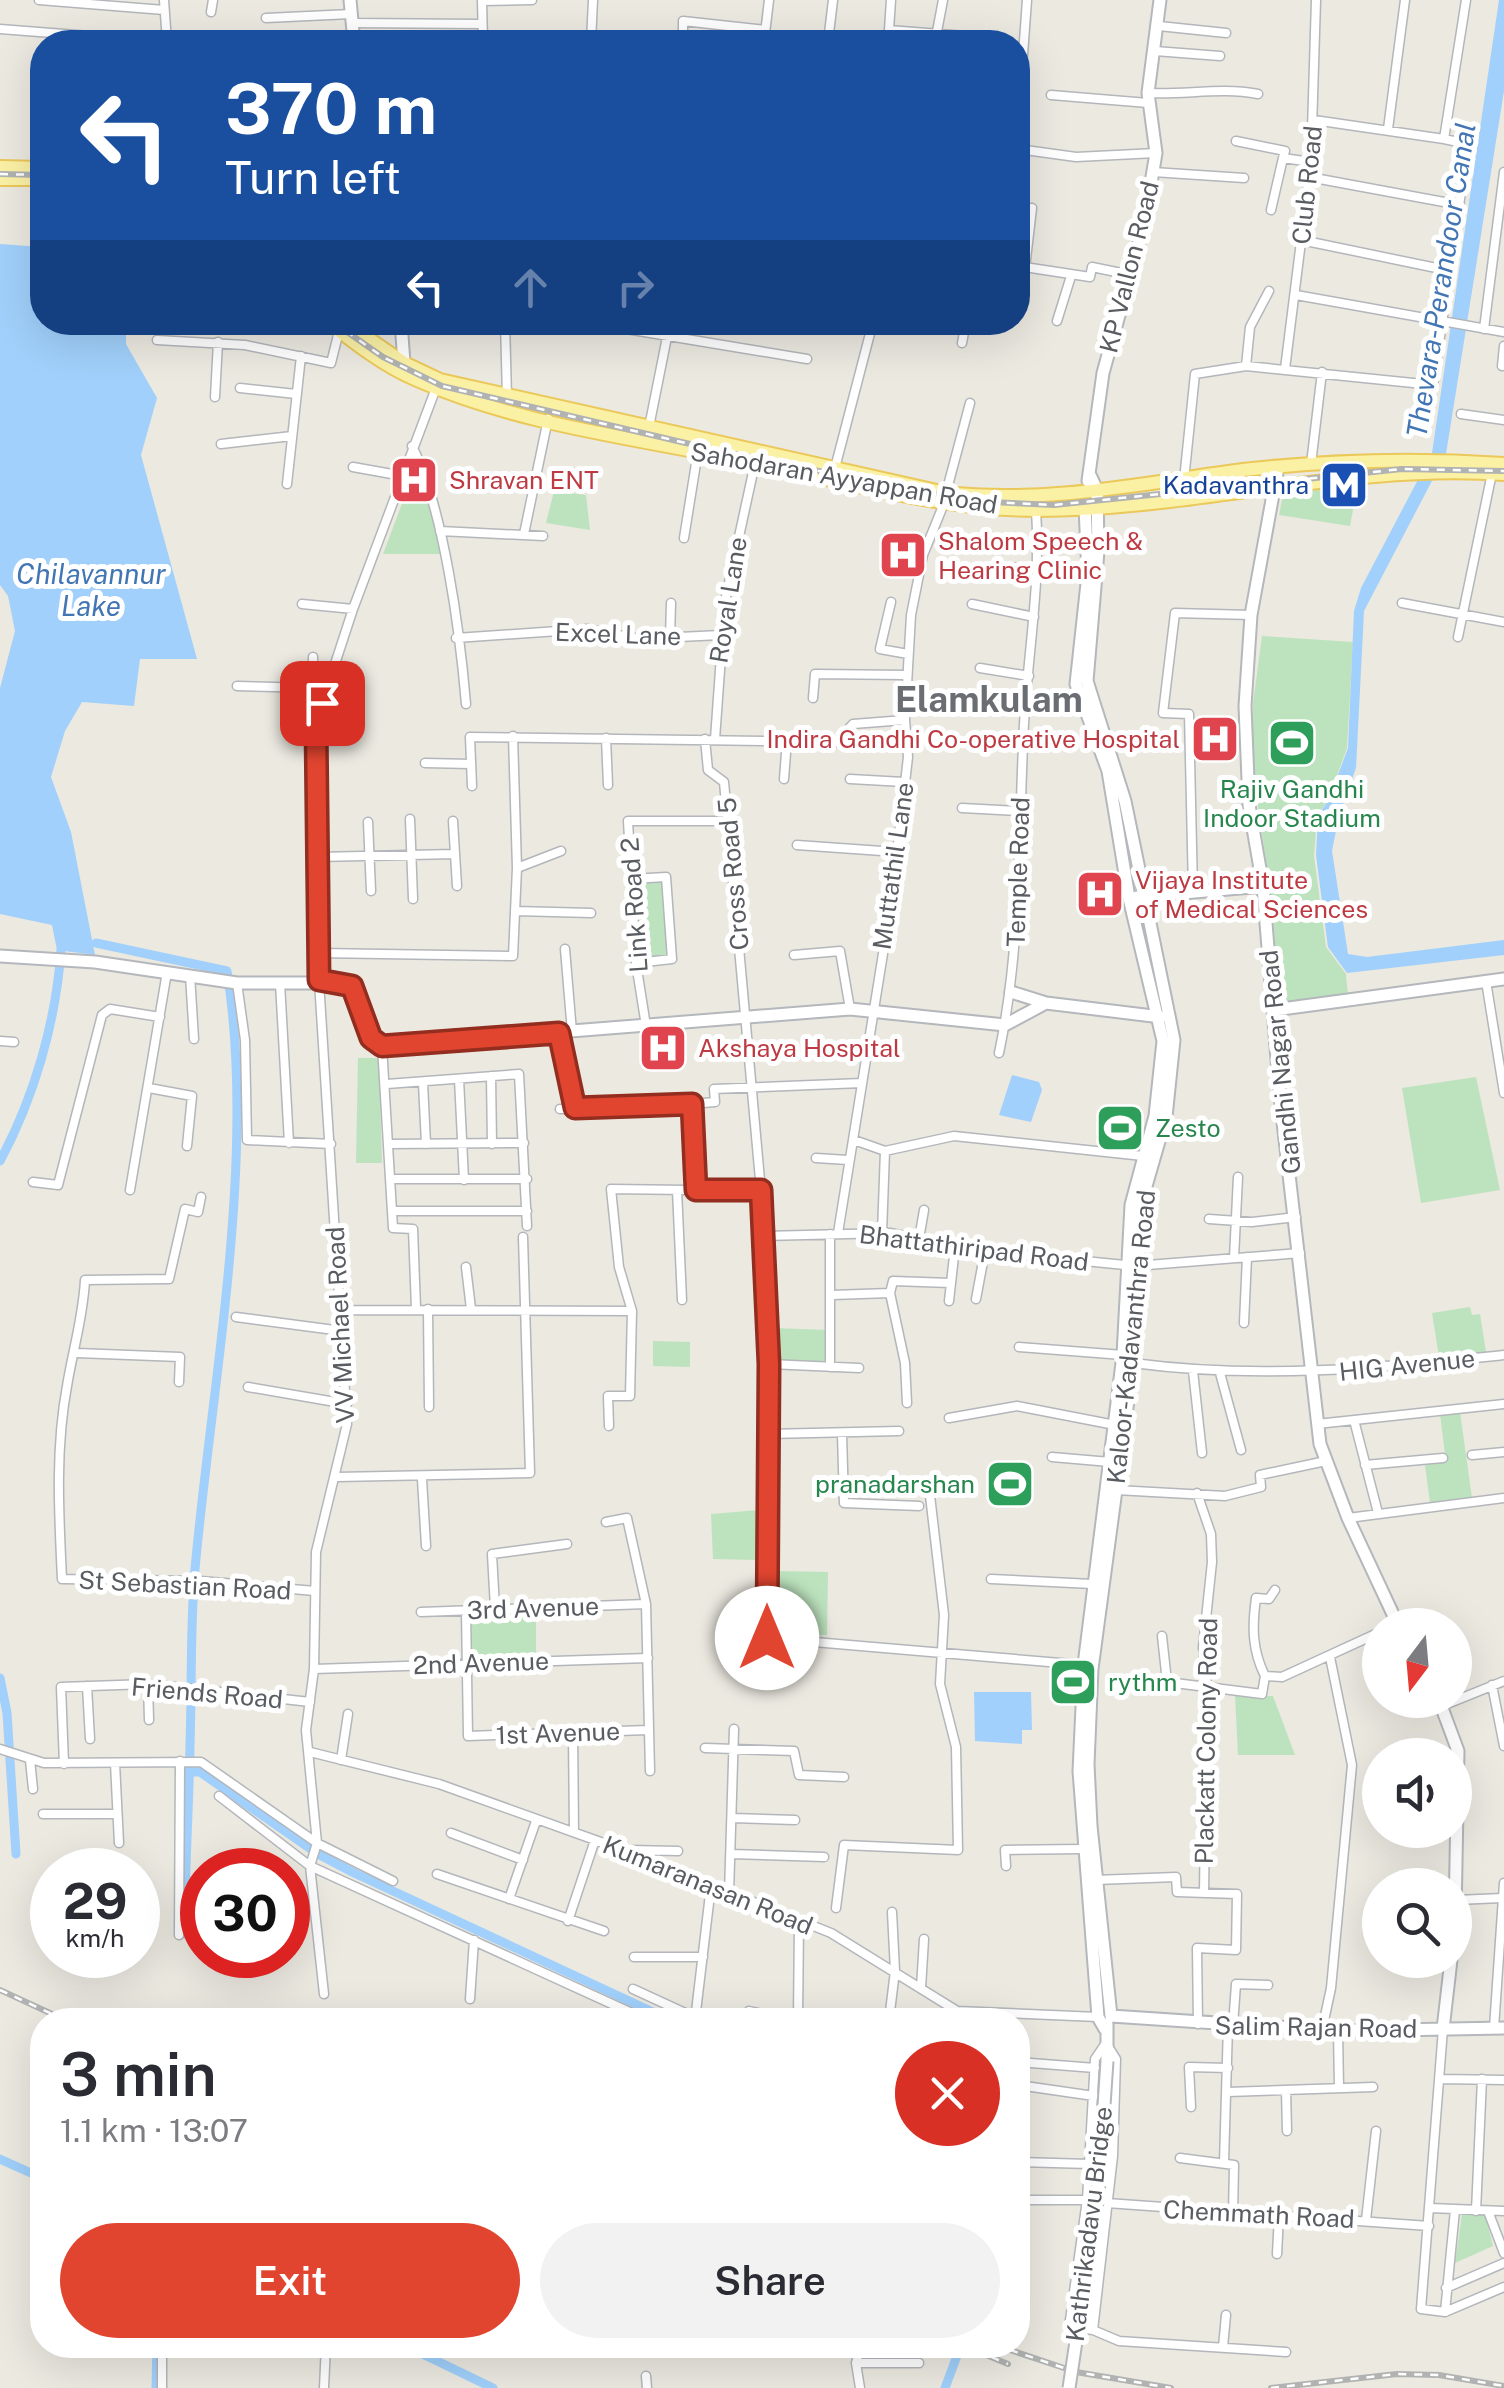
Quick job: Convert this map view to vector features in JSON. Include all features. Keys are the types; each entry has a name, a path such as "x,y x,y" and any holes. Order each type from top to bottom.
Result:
{"main road":[{"name":"KP Vallon Road","path":"1090,491 1096,407 1131,275 1156,153 1148,98 1160,0"},
{"path":"0,167 30,168"},
{"path":"0,179 30,179"},
{"name":"Sahodaran Ayyappan Road","path":"349,335 378,360 438,384 548,418 698,451 835,468 946,497 1030,498 1312,464 1504,464"},
{"name":"Sahodaran Ayyappan Road","path":"355,335 438,384 649,428 756,457 946,497 1036,510 1278,486 1423,466"},
{"path":"402,335 404,363"},
{"name":"Sahodaran Ayyappan Road","path":"1447,466 1498,474"},
{"name":"Gandhi Nagar Road","path":"1278,467 1278,486 1251,615 1245,737 1249,805 1262,886 1317,1424 1348,1518 1389,1608"},
{"path":"1090,491 1091,507"},
{"name":"Kaloor-Kadavanthra Road","path":"1091,507 1076,684 1108,771 1164,1018 1174,1040 1166,1117 1140,1207 1130,1266"},
{"path":"1136,897 1262,886"},
{"path":"0,956 72,959 237,983 319,980 352,986 371,1038 382,1046 850,1009 1005,1025 1046,1004"},
{"path":"1274,1010 1504,979"},
{"path":"1011,992 1046,1004 1164,1018"},
{"name":"Kaloor-Kadavanthra Road","path":"1105,2021 1085,1790 1095,1634 1128,1359 1131,1205 1155,1116 1164,1018"},
{"name":"Kaloor-Kadavanthra Road","path":"1105,2021 1084,1849 1084,1665 1092,1584 1111,1490 1114,1425 1128,1359"},
{"path":"1446,1718 1458,1750 1456,1868"},
{"path":"1444,2030 1449,1978"},
{"path":"1106,2042 1129,2016"},
{"name":"Salim Rajan Road","path":"1105,2021 1129,2016 1338,2032 1499,2028"},
{"name":"Kathrikadavu Bridge","path":"1069,2388 1098,2195 1105,2021"}],"street":[{"path":"38,0 164,5 165,30"},
{"path":"211,12 213,0"},
{"path":"482,30 482,0 532,0"},
{"path":"592,30 593,0"},
{"path":"682,30 682,21 766,30 768,0"},
{"path":"829,30 833,0"},
{"path":"889,30 891,0"},
{"path":"937,30 943,0"},
{"path":"1026,30 1028,0"},
{"name":"Club Road","path":"1285,368 1314,120 1316,0"},
{"path":"1388,129 1406,0"},
{"path":"1444,139 1466,0"},
{"path":"266,18 351,12 482,24"},
{"path":"1159,26 1226,33"},
{"path":"0,29 30,31"},
{"path":"1155,50 1220,56"},
{"path":"1051,95 1200,96 1224,88 1258,94"},
{"path":"1184,480 1195,374 1246,366 1434,385 1468,144 1314,120"},
{"path":"1236,142 1284,151 1271,210"},
{"path":"1030,151 1076,157 1156,153"},
{"path":"1284,158 1310,162"},
{"path":"1153,172 1244,178"},
{"path":"1484,329 1504,172"},
{"path":"1309,177 1460,204"},
{"path":"1030,219 1032,208"},
{"path":"1302,240 1451,271"},
{"path":"1030,269 1071,276 1090,277 1092,268 1131,275"},
{"path":"1057,322 1071,276"},
{"path":"1246,366 1250,327 1268,291"},
{"path":"1296,296 1504,332"},
{"path":"157,340 218,342 331,363 336,335"},
{"path":"506,335 507,397"},
{"path":"657,335 807,360"},
{"path":"835,468 870,335"},
{"path":"962,343 964,335"},
{"path":"649,428 668,337"},
{"path":"215,397 218,342"},
{"path":"1502,366 1504,346"},
{"path":"287,484 301,356"},
{"path":"1312,464 1322,372"},
{"name":"VV Michael Road","path":"317,1843 310,1752 316,1552 346,1442 347,1404 319,980 316,725 353,609 438,384"},
{"path":"240,388 296,394"},
{"name":"Muttathil Lane","path":"830,1367 834,1234 854,1140 872,1009 892,904 908,757 904,720 908,654 923,556 946,497 970,403"},
{"path":"1461,414 1504,420"},
{"path":"524,534 548,418"},
{"path":"222,444 292,436"},
{"path":"412,446 426,472 440,531 466,704"},
{"path":"684,538 684,516 698,451"},
{"name":"Royal Lane","path":"710,739 720,635 756,457"},
{"path":"353,467 402,476"},
{"path":"1458,638 1498,474"},
{"name":"Temple Road","path":"999,1053 1018,933 1025,705 1040,568 1036,510"},
{"path":"440,531 542,536"},
{"path":"1006,567 1040,568"},
{"path":"670,638 672,602"},
{"path":"890,602 880,649 908,654"},
{"path":"1402,603 1464,618 1504,622"},
{"path":"302,604 353,609"},
{"path":"972,604 1034,617"},
{"path":"1193,892 1189,714 1163,713 1175,612 1251,615"},
{"name":"Excel Lane","path":"456,638 587,628 640,640 720,635"},
{"path":"313,657 314,688 322,703"},
{"path":"980,668 1029,676"},
{"path":"813,698 815,674 906,675"},
{"path":"238,686 314,688"},
{"path":"984,698 1025,705"},
{"path":"472,786 470,737 836,742 854,724 904,720"},
{"path":"318,953 513,956 517,868 513,736"},
{"path":"606,738 608,785"},
{"name":"Cross Road 5","path":"710,739 708,770 724,782 761,1190 769,1364 767,1638 940,1654"},
{"path":"784,778 786,740"},
{"path":"425,763 471,764"},
{"path":"850,779 904,782"},
{"path":"962,808 1020,811"},
{"path":"410,820 414,899"},
{"name":"Link Road 2","path":"646,1026 636,963 628,822 726,820"},
{"path":"454,821 457,886"},
{"path":"368,822 371,891"},
{"path":"796,845 896,852"},
{"path":"517,868 561,851"},
{"path":"317,856 455,854"},
{"path":"631,879 666,876 672,959 636,963"},
{"path":"515,911 591,913"},
{"path":"565,949 566,1032 575,1108"},
{"path":"794,955 840,951 850,1009"},
{"path":"130,1190 167,972"},
{"path":"190,975 194,1039"},
{"path":"1486,981 1504,1092"},
{"path":"237,983 245,1040 247,1140 330,1144"},
{"path":"280,983 289,1143"},
{"path":"33,1182 58,1185 102,1015 110,1009 160,1017"},
{"path":"0,1041 14,1042"},
{"path":"382,1046 393,1228 413,1229 416,1308"},
{"path":"387,1084 519,1074 528,1226"},
{"path":"491,1076 492,1144"},
{"path":"459,1079 464,1180"},
{"path":"423,1083 426,1144"},
{"path":"560,1109 692,1104 715,1102 714,1090 862,1083"},
{"path":"149,1088 192,1096 187,1146"},
{"path":"692,1104 696,1190"},
{"path":"854,1140 885,1151 954,1136 1143,1156"},
{"path":"390,1144 524,1142"},
{"path":"882,1233 885,1151"},
{"path":"816,1158 848,1160"},
{"path":"1234,1258 1238,1177"},
{"path":"390,1179 528,1179"},
{"path":"609,1426 608,1396 630,1396 632,1311 620,1267 611,1189 761,1190"},
{"path":"677,1190 682,1300"},
{"name":"St Sebastian Road","path":"202,1198 198,1212 185,1209 169,1279 85,1280 76,1353 67,1386 58,1476 62,1580 196,1581 315,1591"},
{"path":"919,1239 924,1210"},
{"path":"392,1211 527,1212"},
{"path":"1209,1219 1236,1222 1296,1217"},
{"name":"Bhattathiripad Road","path":"763,1236 882,1233 985,1251 1130,1266 1300,1252"},
{"path":"336,1478 530,1473 523,1237"},
{"path":"948,1300 955,1247"},
{"path":"976,1299 985,1251"},
{"path":"1244,1323 1247,1256"},
{"path":"466,1267 471,1308"},
{"path":"907,1403 905,1363 890,1293 893,1281 950,1283"},
{"path":"832,1295 890,1293"},
{"path":"428,1309 429,1407"},
{"path":"340,1310 632,1311"},
{"path":"236,1317 342,1330"},
{"name":"HIG Avenue","path":"1019,1347 1220,1373 1310,1374 1504,1355"},
{"path":"76,1353 180,1358 180,1382"},
{"path":"769,1364 859,1368"},
{"path":"1193,1371 1202,1453"},
{"path":"1220,1373 1241,1450"},
{"path":"248,1387 347,1404"},
{"path":"1317,1424 1504,1404"},
{"path":"949,1418 1017,1406 1114,1425"},
{"path":"1354,1420 1378,1513"},
{"path":"768,1434 899,1431"},
{"path":"842,1434 844,1503 919,1506"},
{"path":"1472,1455 1504,1452"},
{"path":"1052,1458 1110,1462"},
{"path":"1365,1465 1443,1458"},
{"path":"1111,1490 1225,1496 1262,1486 1260,1475 1326,1460"},
{"path":"422,1478 426,1546"},
{"path":"836,1908 844,1845 958,1850 956,1748 940,1684 944,1614 929,1487"},
{"name":"Plackatt Colony Road","path":"1197,1493 1210,1534 1212,1562 1204,1647 1204,1893"},
{"path":"1348,1518 1504,1498"},
{"path":"606,1522 627,1518 646,1604 650,1771"},
{"path":"496,1608 492,1554 566,1544"},
{"path":"991,1579 1092,1584"},
{"path":"1162,1636 1167,1682 1262,1694 1264,1676 1254,1654 1254,1610 1256,1598 1274,1597 1274,1590"},
{"name":"3rd Avenue","path":"421,1612 646,1604"},
{"path":"466,1610 467,1664"},
{"path":"1264,1676 1282,1677 1362,1641"},
{"path":"940,1654 1084,1665"},
{"path":"1322,2030 1332,1988 1352,1766 1330,1657"},
{"name":"2nd Avenue","path":"314,1670 648,1658"},
{"name":"1st Avenue","path":"467,1664 468,1736 648,1730"},
{"path":"1472,1692 1504,1680"},
{"path":"148,1684 149,1720"},
{"name":"Friends Road","path":"87,1686 148,1684 310,1702"},
{"path":"1492,1685 1504,1746"},
{"path":"64,1764 61,1687 87,1686 90,1738"},
{"path":"341,1760 348,1714"},
{"path":"729,1894 734,1730"},
{"path":"573,1732 574,1832"},
{"path":"704,1748 794,1750 799,1774 844,1777"},
{"path":"3,1750 30,1760 64,1764 202,1762 317,1843 393,1881"},
{"name":"Kumaranasan Road","path":"310,1752 439,1784 624,1850 831,1933 959,2008"},
{"path":"30,1760 32,1788"},
{"path":"178,1936 180,1761"},
{"path":"115,1763 119,1843"},
{"path":"219,1796 290,1848"},
{"path":"43,1814 118,1814"},
{"path":"732,1818 795,1820"},
{"path":"510,1899 536,1821"},
{"path":"451,1833 523,1860"},
{"path":"568,1921 595,1840"},
{"path":"317,1843 310,1863 324,1994"},
{"path":"1006,1866 1006,1850 1084,1849"},
{"path":"624,1850 678,1851"},
{"path":"731,1854 824,1857"},
{"path":"310,1863 621,2008"},
{"path":"436,1874 604,1931"},
{"path":"1095,1880 1176,1877 1177,1892 1237,1894 1236,1950 1197,1948 1198,2024"},
{"path":"1499,2028 1504,1883"},
{"path":"697,2008 711,1886"},
{"path":"1472,1898 1503,1894"},
{"path":"890,2008 895,1971 892,1912"},
{"path":"798,2008 799,1921"},
{"path":"921,1988 924,1939"},
{"path":"470,1999 474,1940"},
{"path":"634,1958 704,1956"},
{"path":"1224,2162 1230,2026 1236,1984 1268,1985"},
{"path":"634,1989 673,2008"},
{"name":"Kumaranasan Road","path":"1030,2017 1105,2021"},
{"path":"1444,2030 1421,2309 1444,2312 1504,2287"},
{"path":"1338,2032 1339,2088"},
{"path":"1093,2330 1108,2203 1116,2059 1106,2042"},
{"path":"1030,2062 1101,2064 1094,2096 1088,2200 1069,2328 1093,2330 1119,2341 1286,2352"},
{"path":"1191,2107 1189,2067 1228,2068"},
{"path":"1440,2079 1504,2080"},
{"path":"1476,2210 1482,2080"},
{"path":"1030,2087 1094,2096"},
{"path":"1228,2092 1373,2088"},
{"path":"1286,2090 1287,2132"},
{"path":"1366,2220 1376,2132"},
{"path":"1180,2158 1234,2165 1237,2172 1233,2215"},
{"path":"1030,2162 1090,2164"},
{"name":"Chemmath Road","path":"1030,2200 1088,2200 1233,2215 1429,2226"},
{"path":"1430,2208 1504,2211"},
{"path":"1444,2312 1455,2210"},
{"path":"1488,2211 1504,2253"},
{"path":"1277,2254 1279,2216"},
{"path":"1446,2288 1504,2263"},
{"path":"1223,2348 1226,2316"},
{"path":"162,2358 162,2388"},
{"path":"324,2388 325,2358"},
{"path":"857,2358 860,2388"},
{"path":"856,2363 919,2364"},
{"path":"646,2376 646,2388"}],"green space":[{"path":"1358,484 1350,526 1279,515 1284,490"},
{"path":"554,491 586,495 590,530 546,523"},
{"path":"406,493 429,496 441,554 383,554"},
{"path":"1262,636 1353,642 1347,748 1329,798 1317,817 1314,856 1326,947 1346,974 1348,996 1280,1005 1271,893 1253,774 1253,703"},
{"path":"663,881 668,950 665,957 646,959 641,952 637,883"},
{"path":"358,1058 379,1058 382,1163 356,1163"},
{"path":"1476,1077 1500,1190 1421,1203 1402,1088"},
{"name":"Zesto","path":"1104,1107 1143,1116 1136,1148 1096,1139"},
{"path":"1470,1307 1472,1315 1480,1314 1486,1352 1439,1357 1432,1313"},
{"path":"774,1328 829,1330 828,1359 823,1364 780,1361 775,1357"},
{"path":"653,1341 690,1342 690,1367 653,1366"},
{"path":"1460,1412 1472,1498 1430,1503 1425,1465 1446,1462 1440,1414"},
{"path":"759,1510 758,1560 713,1559 711,1514"},
{"path":"778,1571 828,1572 827,1635 777,1634"},
{"path":"536,1614 536,1654 471,1656 472,1616"},
{"path":"1235,1695 1273,1696 1295,1755 1238,1755"},
{"path":"1462,2214 1485,2214 1493,2246 1455,2263"}],"water":[{"name":"Thevara-Perandoor Canal","path":"1499,0 1504,0 1504,91 1446,454 1364,611 1356,768 1339,815 1332,851 1348,954 1367,957 1504,940 1504,955 1347,973 1328,947 1316,855 1318,816 1329,799 1348,748 1354,611 1361,588 1432,453"},
{"name":"Chilavannur Lake","path":"0,244 30,246 30,335 126,335 126,344 157,398 141,455 197,659 140,659 134,706 82,702 65,731 51,777 71,832 95,955 57,950 52,925 0,914 0,688 15,631 8,596 0,585"},
{"path":"1012,1075 1039,1082 1042,1090 1031,1122 999,1115"},
{"path":"974,1692 1031,1692 1032,1730 1022,1730 1022,1744 975,1741"}],"waterway":[{"path":"96,943 227,971 235,1042 235,1192 193,1591 187,1848"},
{"path":"0,1161 23,1112 41,1059 61,950"},
{"path":"0,1678 7,1713 16,1854"},
{"path":"190,1772 200,1772 318,1854 352,1872 644,2008"},
{"path":"0,2159 30,2173"},
{"path":"156,2388 157,2358"},
{"path":"431,2358 493,2388"},
{"path":"945,2388 956,2358"}],"railway":[{"path":"0,174 30,175"},
{"path":"352,335 383,357 442,386 720,451 968,501 1054,505 1402,469 1504,471"},
{"path":"0,1990 39,2008"},
{"path":"1030,2357 1076,2372 1171,2388"},
{"path":"993,2358 1008,2364"},
{"path":"1271,2388 1397,2374 1439,2375 1504,2386"}],"place":[{"name":"Shravan ENT","path":"414,480"},
{"name":"Kadavanthra","path":"1344,485"},
{"name":"Shalom Speech & Hearing Clinic","path":"903,555"},
{"name":"Indira Gandhi Co-operative Hospital","path":"1215,739"},
{"name":"Rajiv Gandhi Indoor Stadium","path":"1292,743"},
{"name":"Vijaya Institute of Medical Sciences","path":"1100,894"},
{"name":"Akshaya Hospital","path":"663,1048"},
{"name":"Zesto","path":"1120,1128"},
{"name":"pranadarshan","path":"1010,1484"},
{"name":"rythm","path":"1073,1682"}],"district":[{"name":"Elamkulam","path":"989,700"}],"route":[{"path":"322,703 316,725 319,980 346,984 356,990 371,1038 382,1046 559,1033 575,1108 692,1104 696,1190 761,1190 769,1364 767,1638"}]}
